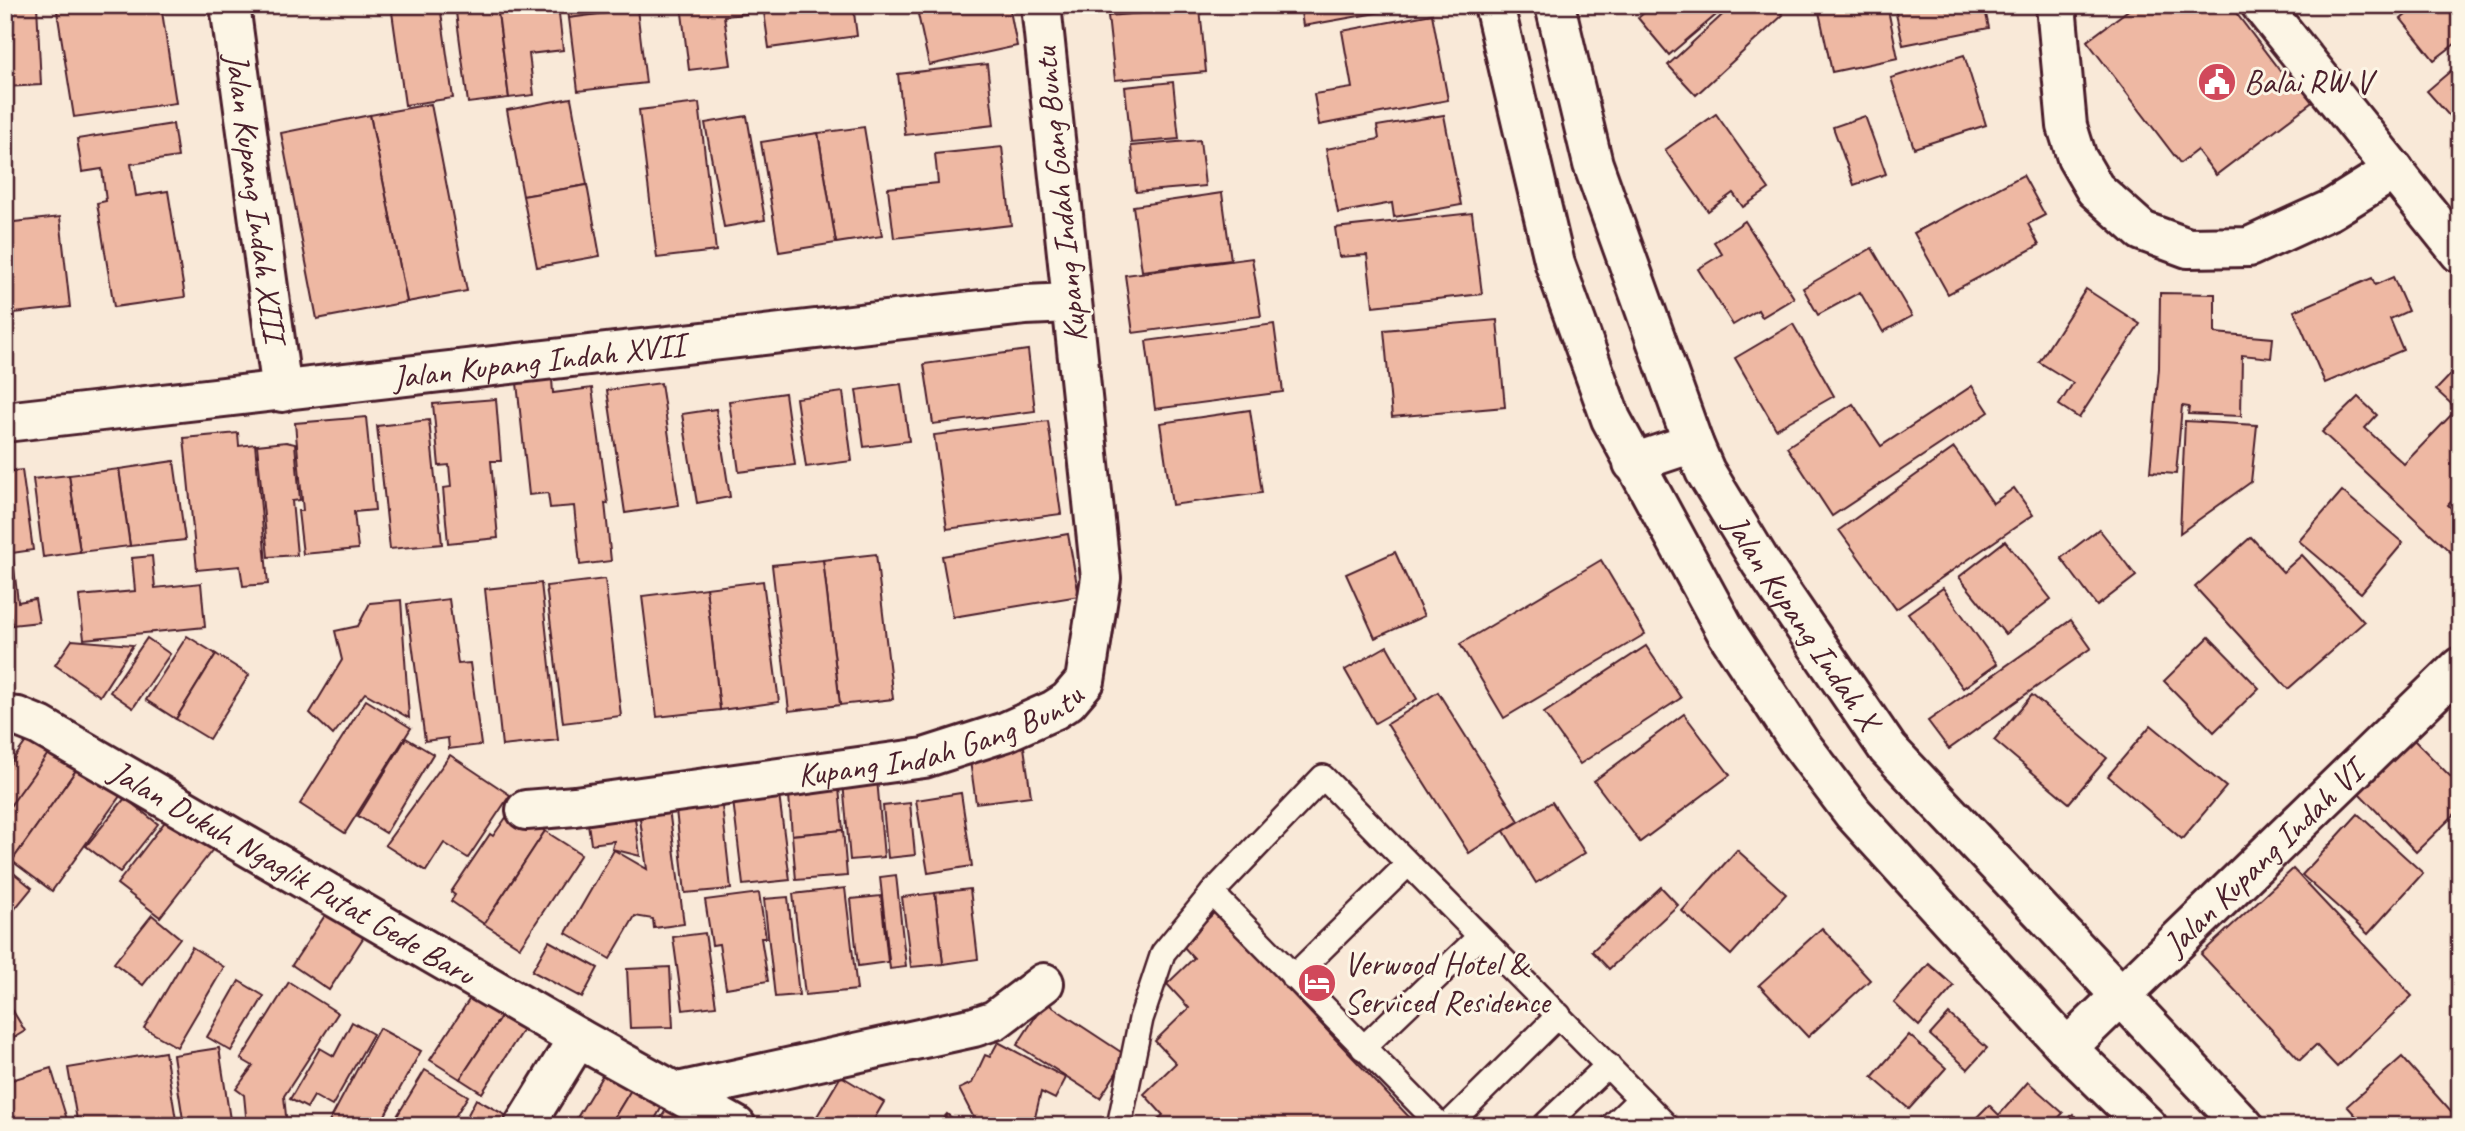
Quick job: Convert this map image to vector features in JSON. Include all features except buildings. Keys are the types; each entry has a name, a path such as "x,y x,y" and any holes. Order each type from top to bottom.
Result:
{"street":[{"name":"Jalan Kupang Indah XIII","path":"230,5 282,391"},
{"name":"Kupang Indah Gang Buntu","path":"526,810 575,806 924,758 1005,732 1054,710 1068,701 1084,681 1099,563 1041,5"},
{"name":"Jalan Kupang Indah X","path":"1494,5 1555,264 1611,419 1727,633 1799,742 1853,814 2067,1048 2147,1126"},
{"name":"Jalan Kupang Indah X","path":"1555,5 1593,164 1693,443 1705,471 1761,563 1888,749 2244,1126"},
{"path":"2056,5 2067,126 2077,158 2095,189 2142,231 2188,248 2249,247 2330,210 2394,170"},
{"path":"2262,5 2460,253"},
{"name":"Jalan Kupang Indah XVII","path":"5,422 1025,305 1071,303"},
{"path":"1633,463 1693,443"},
{"name":"Jalan Kupang Indah VI","path":"2067,1048 2460,667"},
{"name":"Jalan Dukuh Ngaglik Putat Gede Baru","path":"5,716 18,717 40,726 578,1038 736,1126"},
{"path":"678,1092 985,1024 995,1020 1044,983"},
{"path":"524,1126 578,1038"}],"lane":[{"path":"1119,1126 1141,1019 1163,953 1212,893 1323,777 1667,1126"},
{"path":"1293,977 1408,864"},
{"path":"1212,893 1441,1126"},
{"path":"1363,1048 1479,937"},
{"path":"1447,1126 1559,1015"},
{"path":"1544,1126 1608,1065"},
{"path":"1612,1126 1640,1099"}],"place":[{"name":"Balai RW V","path":"2217,82"},
{"name":"Verwood Hotel & Serviced Residence","path":"1317,983"}]}
